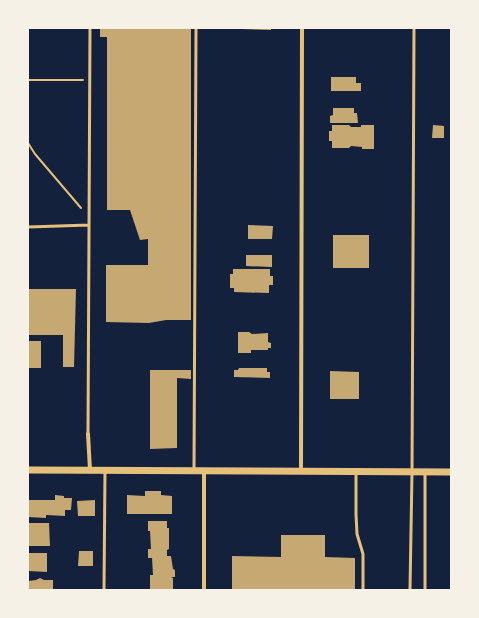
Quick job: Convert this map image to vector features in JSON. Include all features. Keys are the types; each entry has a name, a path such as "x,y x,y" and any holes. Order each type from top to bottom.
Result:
{"street":[{"path":"302,28 302,471"},
{"path":"88,434 90,470"},
{"path":"28,470 451,472"},
{"path":"204,471 204,590"}],"lane":[{"path":"88,434 90,28"},
{"path":"194,471 196,28"},
{"path":"410,590 414,28"},
{"path":"28,226 89,225"},
{"path":"104,590 105,470"},
{"path":"356,472 357,534 363,554 363,590"},
{"path":"425,472 425,590"}],"path":[{"path":"28,80 90,80"},
{"path":"28,142 35,154 82,209"}],"building":[{"path":"100,28 191,28 191,320 166,320 149,323 106,322 106,265 148,265 148,239 140,240 130,210 107,210 107,37 100,37"},
{"path":"271,28 271,30 241,29"},
{"path":"331,77 356,77 356,83 361,83 361,91 331,91"},
{"path":"333,108 354,108 354,113 357,113 358,123 330,123 330,116 333,115"},
{"path":"332,125 361,127 361,125 374,125 374,149 362,149 362,147 351,146 349,148 332,148 332,141 329,141 329,131 332,131"},
{"path":"433,125 444,126 444,138 432,138"},
{"path":"248,225 273,226 272,239 248,239"},
{"path":"333,235 369,235 369,268 333,268"},
{"path":"246,255 272,255 272,267 246,266"},
{"path":"233,269 270,269 270,276 273,276 273,285 269,285 269,293 234,292 234,288 230,288 230,274 233,274"},
{"path":"28,289 76,289 74,367 63,367 63,335 28,335"},
{"path":"238,332 249,332 252,334 268,333 268,342 271,343 271,348 268,348 268,350 251,350 251,353 238,353"},
{"path":"28,341 41,341 41,368 28,368"},
{"path":"239,368 267,368 267,372 270,372 270,378 234,377 234,370 238,370"},
{"path":"150,370 191,370 191,379 177,378 177,448 150,449"},
{"path":"330,371 359,372 359,399 330,399"},
{"path":"145,491 161,491 161,495 172,496 172,514 127,514 127,495 145,496"},
{"path":"55,495 64,496 64,498 72,498 71,510 65,510 65,516 46,515 46,518 28,517 28,500 55,500"},
{"path":"95,500 95,516 78,516 77,501"},
{"path":"148,521 167,521 167,528 169,528 169,549 167,550 167,556 171,556 173,569 175,570 175,577 171,577 173,578 173,589 150,590 150,575 153,575 152,558 148,558 148,549 151,549"},
{"path":"28,523 49,523 50,546 28,546"},
{"path":"281,535 325,535 325,557 355,558 355,590 232,590 232,556 281,557"},
{"path":"79,551 93,551 93,566 78,566"},
{"path":"28,553 47,553 47,572 28,571"},
{"path":"40,578 44,580 53,580 53,590 28,590 28,581"}]}
